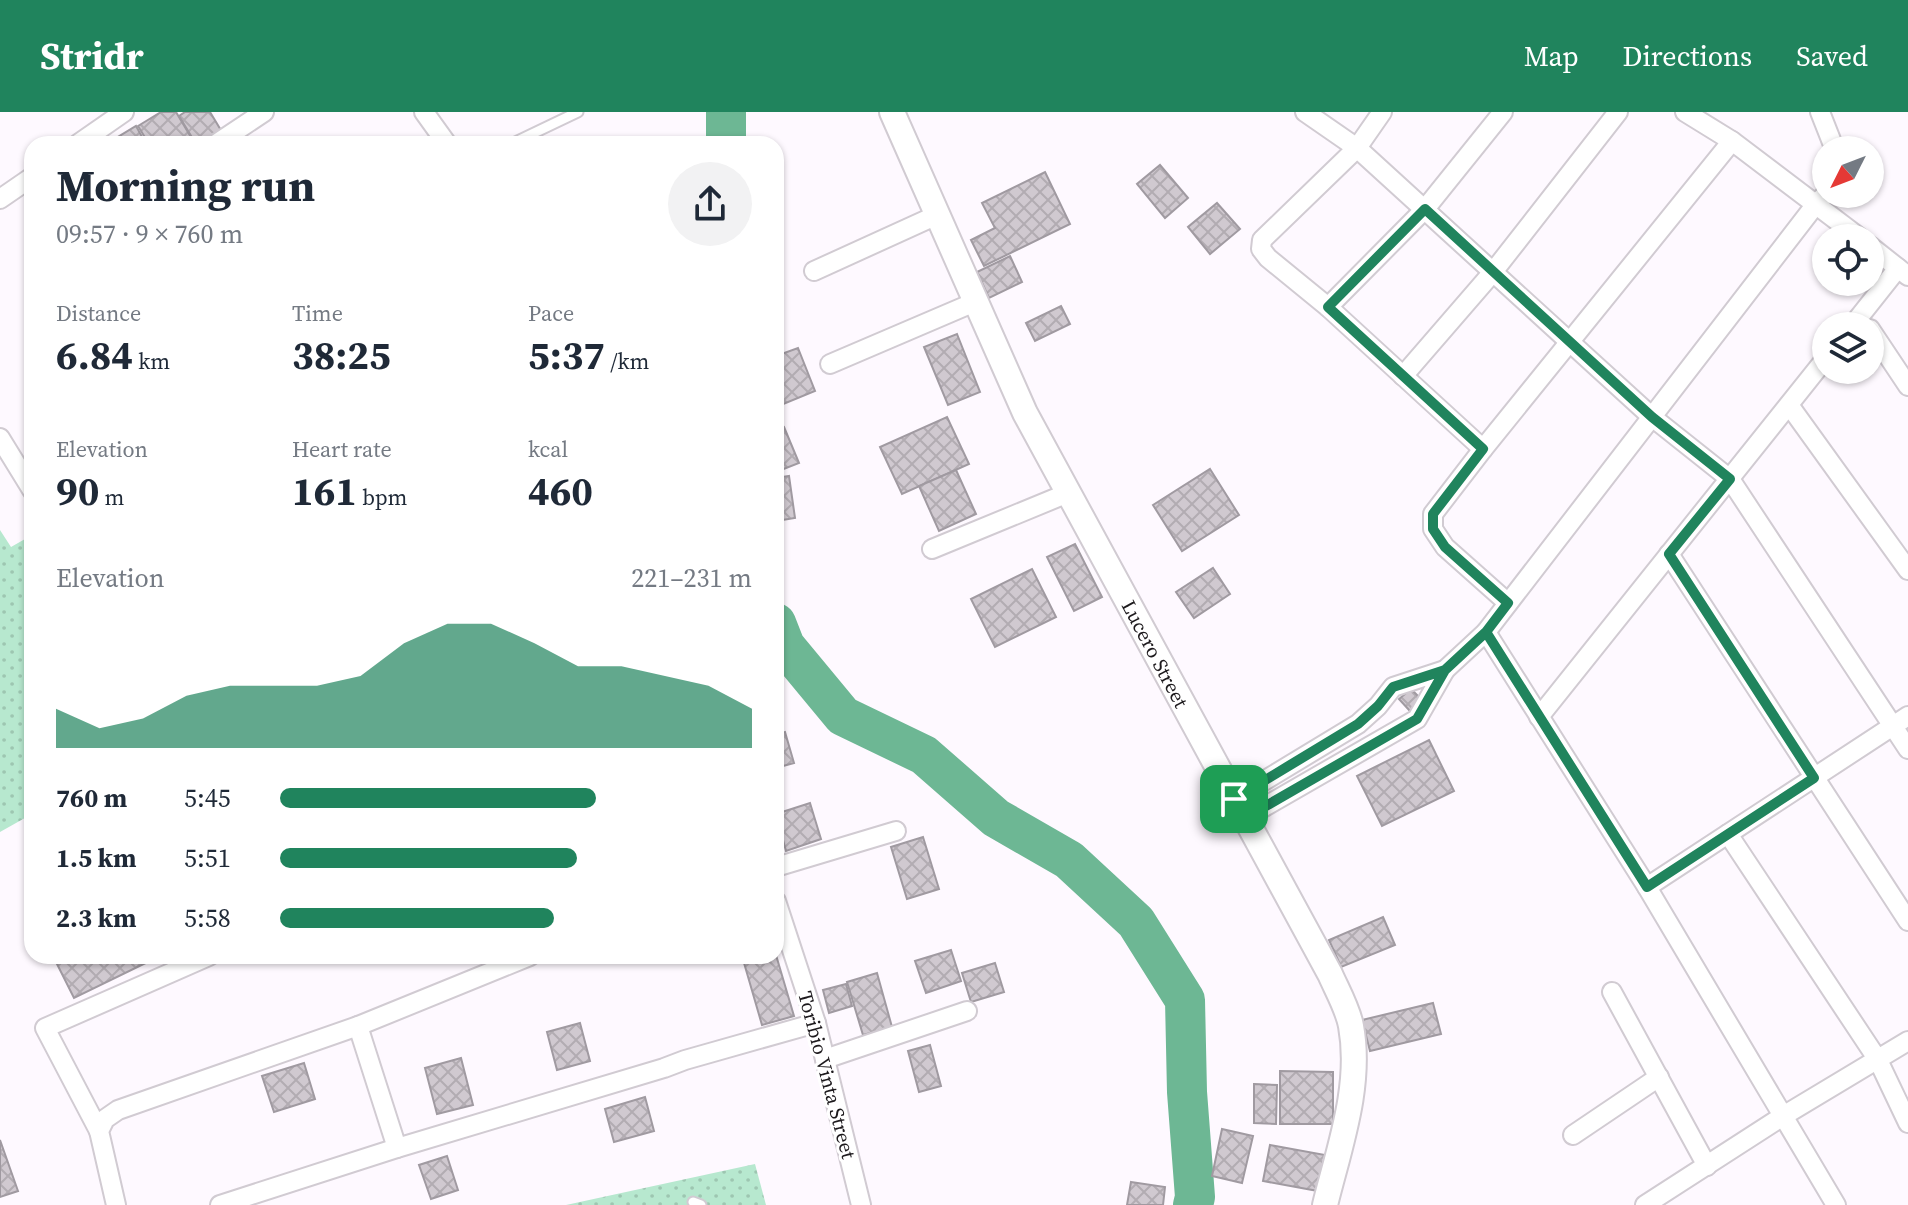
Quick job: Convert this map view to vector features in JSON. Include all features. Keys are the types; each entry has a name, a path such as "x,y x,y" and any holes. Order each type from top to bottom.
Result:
{"street":[{"path":"90,136 124,112"},
{"path":"228,136 264,112"},
{"path":"424,112 441,136"},
{"name":"Lucero Street","path":"892,112 1025,413 1330,974 1351,1024 1354,1068 1345,1125 1325,1205"},
{"path":"1305,112 1357,148 1652,417 1730,479 1900,721 1908,749"},
{"path":"1382,112 1357,148 1262,240 1261,249 1483,449"},
{"path":"1328,307 1425,209 1503,112"},
{"path":"1403,376 1493,272 1618,112"},
{"path":"1685,112 1812,193"},
{"path":"1820,112 1829,136"},
{"path":"1508,603 1445,547 1433,529 1433,514 1732,141"},
{"path":"0,199 24,182"},
{"path":"1239,809 1417,719 1445,670 1486,632 1814,208"},
{"path":"1830,208 1846,224"},
{"path":"814,271 937,215"},
{"path":"1871,312 1903,272 1884,257"},
{"path":"830,364 975,302"},
{"path":"1884,354 1908,386"},
{"path":"1539,717 1812,376"},
{"path":"1789,405 1908,570"},
{"path":"0,438 24,477"},
{"path":"932,549 1068,493"},
{"path":"1669,554 1908,921"},
{"path":"1486,632 1647,887 1836,1205"},
{"path":"1239,809 1358,724 1393,687 1445,670"},
{"path":"1378,706 1395,732"},
{"path":"1647,887 1900,721"},
{"path":"784,865 896,831"},
{"path":"1728,834 1878,1060 1908,1123"},
{"name":"Toribio Vinta Street","path":"784,925 816,1023 861,1205"},
{"path":"116,1205 99,1131 45,1028 191,964"},
{"path":"99,1131 105,1119 118,1110 358,1026 510,964"},
{"path":"1612,992 1707,1166"},
{"path":"825,1059 967,1011"},
{"path":"220,1205 685,1060 816,1023"},
{"path":"358,1026 397,1148"},
{"path":"1645,1205 1783,1116 1908,1041"},
{"path":"1573,1135 1659,1077"}],"lane":[{"path":"528,136 578,112"}],"green space":[{"path":"0,530 11,547 24,540 24,818 0,832"},
{"path":"755,1164 766,1205 566,1205"}],"building":[{"path":"161,112 176,112 190,136 144,136 138,126"},
{"path":"185,112 210,112 224,136 191,136 179,116"},
{"path":"136,126 142,136 120,136"},
{"path":"1160,165 1188,198 1165,218 1137,184"},
{"path":"1045,172 1070,224 984,266 971,240 995,228 982,203"},
{"path":"1217,203 1240,229 1210,254 1188,227"},
{"path":"1010,256 1022,282 989,298 977,272"},
{"path":"1061,306 1070,324 1035,341 1026,323"},
{"path":"957,334 980,392 948,405 924,347"},
{"path":"798,348 815,391 784,404 784,353"},
{"path":"947,417 969,464 902,494 880,447"},
{"path":"784,427 799,463 784,469"},
{"path":"1210,469 1239,515 1182,551 1153,505"},
{"path":"956,470 976,514 939,531 919,486"},
{"path":"789,476 795,518 784,520 784,477"},
{"path":"1075,544 1102,597 1074,611 1047,557"},
{"path":"1213,568 1230,594 1194,618 1176,592"},
{"path":"1032,569 1056,617 995,647 971,599"},
{"path":"1411,689 1422,700 1410,711 1399,699"},
{"path":"784,732 794,763 784,766"},
{"path":"1429,740 1454,791 1382,826 1357,776"},
{"path":"810,803 821,839 786,851 784,811"},
{"path":"923,837 939,889 907,899 891,847"},
{"path":"1383,917 1395,945 1341,967 1329,940"},
{"path":"951,950 961,981 926,993 915,961"},
{"path":"995,963 1004,992 971,1002 962,973"},
{"path":"57,964 144,964 74,998"},
{"path":"744,964 779,964 794,1016 762,1025"},
{"path":"877,973 892,1027 863,1035 847,982"},
{"path":"846,984 852,1006 829,1013 823,990"},
{"path":"1433,1003 1441,1034 1370,1051 1362,1020"},
{"path":"580,1023 590,1061 557,1070 547,1032"},
{"path":"930,1045 941,1086 919,1092 908,1051"},
{"path":"461,1058 473,1105 437,1114 425,1068"},
{"path":"304,1063 315,1099 274,1112 262,1076"},
{"path":"1280,1071 1333,1072 1333,1124 1280,1124"},
{"path":"1254,1084 1277,1085 1276,1124 1254,1123"},
{"path":"645,1097 654,1131 614,1142 605,1109"},
{"path":"1222,1129 1253,1136 1242,1183 1212,1176"},
{"path":"0,1140 18,1191 0,1197"},
{"path":"1270,1145 1325,1155 1318,1191 1263,1181"},
{"path":"447,1156 458,1190 431,1199 419,1165"},
{"path":"1131,1182 1165,1187 1163,1205 1127,1205"}],"waterway":[{"path":"726,112 726,136"},
{"path":"784,643 843,716 924,755 996,818 1069,860 1136,922 1185,1000 1193,1205"}],"route":[{"path":"1234,799 1245,818 1417,719 1445,670 1486,632 1508,603 1445,547 1433,529 1433,514 1483,449 1328,307 1425,209 1652,417 1730,479 1669,554 1814,778 1647,887 1486,632 1445,670 1393,687 1358,724 1234,799"}]}
